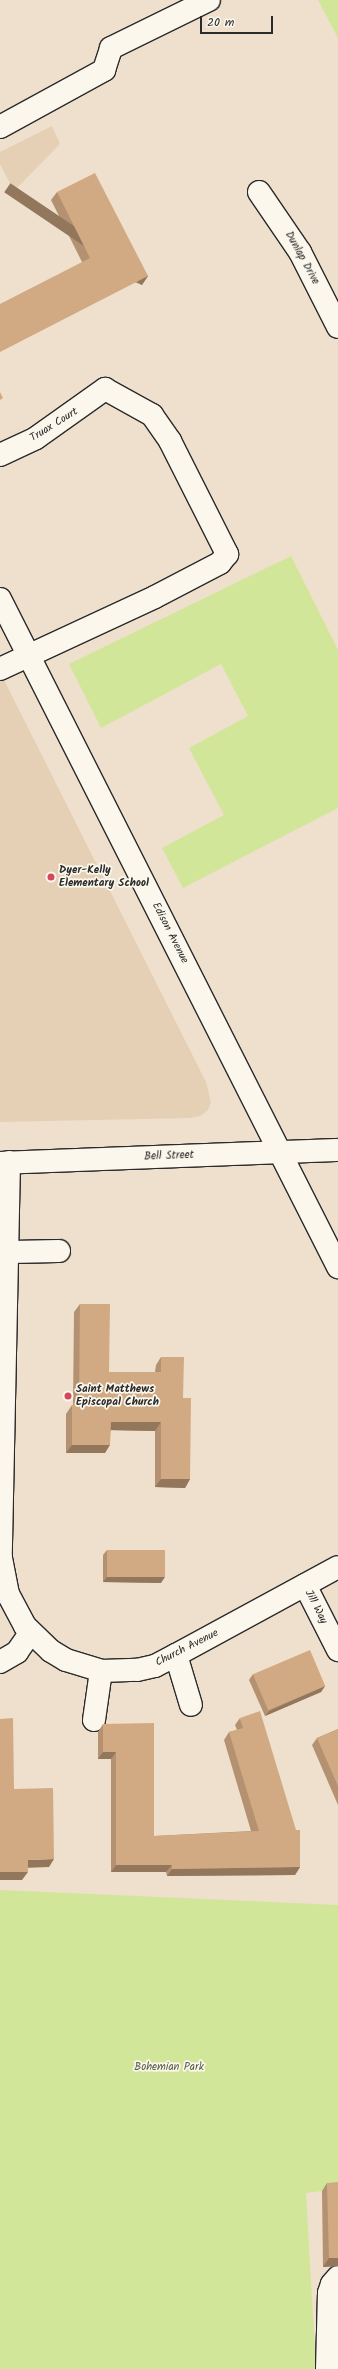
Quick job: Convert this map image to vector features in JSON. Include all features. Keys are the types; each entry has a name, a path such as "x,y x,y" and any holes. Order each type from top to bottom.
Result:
{"street":[{"path":"0,127 104,70 111,48 209,0"},
{"name":"Dunlap Drive","path":"259,192 300,252 338,327"},
{"name":"Truax Court","path":"0,456 36,438 105,389 152,415 170,441 227,554 220,563 30,657"},
{"name":"Edison Avenue","path":"0,599 281,1151 338,1267"},
{"path":"0,669 30,657"},
{"name":"Bell Street","path":"4,1162 338,1150"},
{"name":"Church Avenue","path":"4,1162 7,1252 2,1376 1,1483 3,1576 15,1610 31,1632 50,1651 66,1660 101,1671 137,1670 155,1666 338,1567"},
{"path":"7,1252 59,1251"},
{"name":"Jill Way","path":"305,1585 338,1650"},
{"path":"0,1662 17,1652 31,1632"},
{"path":"176,1655 191,1705"},
{"path":"94,1720 101,1671"},
{"path":"327,2369 329,2293 332,2284 338,2277"}],"shaded area":[{"path":"52,126 60,144 14,191 0,164 0,152"},
{"name":"Dyer-Kelly Elementary School","path":"0,672 206,1082 211,1102 208,1110 200,1116 190,1118 0,1122"}],"green space":[{"path":"318,0 338,0 338,38"},
{"path":"291,556 338,650 338,808 183,888 162,848 224,815 189,748 248,716 221,664 101,728 69,664"},
{"name":"Bohemian Park","path":"0,1890 338,1905 338,2189 306,2193 316,2369 0,2369"}],"building":[{"path":"95,173 148,276 0,352 0,304 90,258 57,192"},
{"path":"0,392 3,398 0,400"},
{"path":"80,1304 110,1304 109,1372 161,1372 161,1357 184,1357 183,1398 191,1398 190,1479 161,1479 161,1422 111,1422 110,1445 72,1445 72,1405 79,1405"},
{"path":"107,1550 165,1550 165,1577 107,1577"},
{"path":"310,1650 325,1686 268,1710 253,1674"},
{"path":"260,1711 296,1830 300,1830 300,1867 172,1869 172,1865 116,1865 116,1752 103,1752 103,1724 154,1723 154,1836 259,1831 229,1732 243,1728 240,1718"},
{"path":"13,1718 14,1789 53,1788 54,1859 28,1860 28,1872 0,1872 0,1719"},
{"path":"338,1729 338,1786 317,1738"},
{"path":"338,2182 338,2258 329,2258 327,2183"}],"place":[{"name":"Dyer-Kelly Elementary School","path":"51,877"},
{"name":"Saint Matthews Episcopal Church","path":"68,1396"}]}
